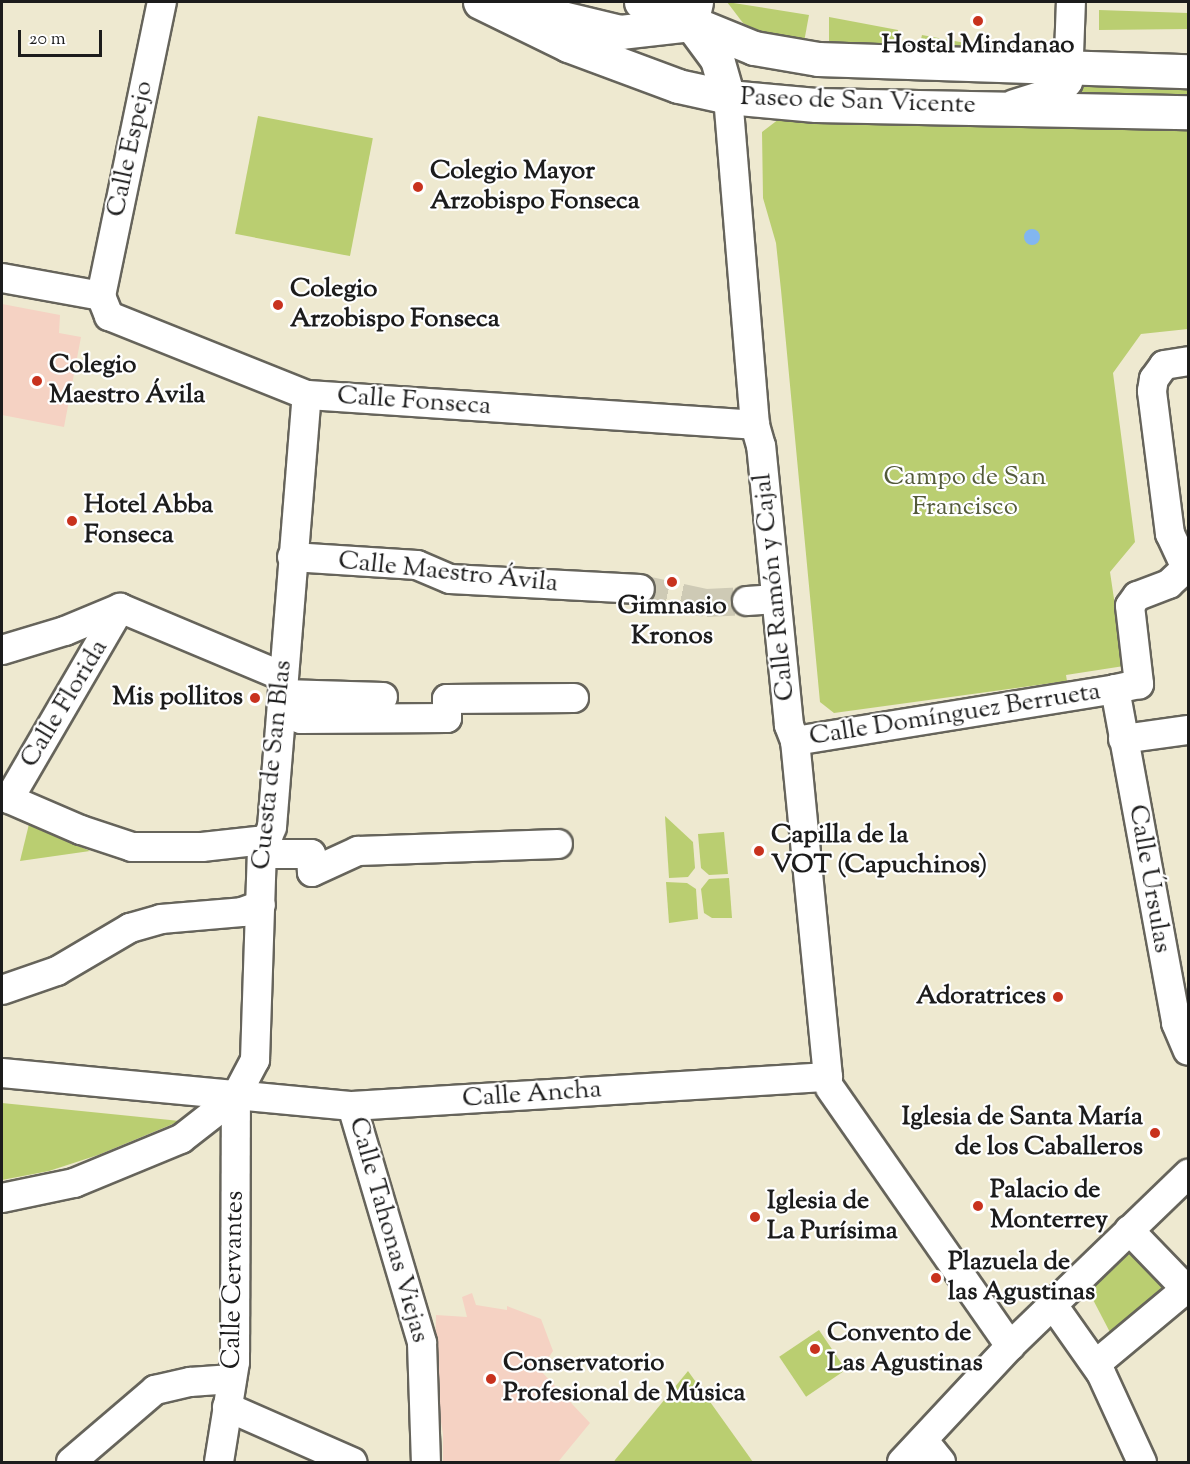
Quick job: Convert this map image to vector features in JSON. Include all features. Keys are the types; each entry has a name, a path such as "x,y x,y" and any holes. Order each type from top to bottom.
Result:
{"main road":[{"name":"Paseo de San Vicente","path":"480,2 568,45 678,86 728,97 816,105 1188,111"},
{"name":"Paseo de San Vicente","path":"489,2 620,33 694,13"},
{"name":"Paseo de San Vicente","path":"641,2 694,13 754,48 818,58 1188,71"},
{"path":"694,13 717,59 728,97"}],"street":[{"name":"Calle Espejo","path":"100,296 162,2"},
{"path":"1004,107 1062,89 1070,68 1071,2"},
{"name":"Calle Ramón y Cajal","path":"728,97 755,425 761,446 789,725 795,741 829,1082"},
{"path":"2,278 100,296"},
{"name":"Calle Fonseca","path":"100,296 109,316 308,395 755,425"},
{"path":"1183,362 1158,372 1152,391 1170,534 1187,568"},
{"name":"Cuesta de San Blas","path":"236,1096 255,1060 263,847 272,827 288,688 292,557 308,395"},
{"name":"Calle Maestro Ávila","path":"292,557 417,565 450,579 640,589"},
{"name":"Calle Domínguez Berrueta","path":"795,741 1139,684 1130,606 1137,596 1169,584 1187,568"},
{"path":"747,601 776,599"},
{"path":"2,650 65,631 120,608 288,688 383,697"},
{"name":"Calle Florida","path":"5,797 120,608"},
{"path":"288,688 301,719 447,718 447,699 574,698"},
{"name":"Calle Úrsulas","path":"1115,689 1176,1023 1188,1051"},
{"path":"1124,740 1188,730"},
{"path":"5,797 132,847 263,847 311,854 312,872 358,851 558,844"},
{"path":"2,990 57,971 130,928 160,919 242,912 261,905"},
{"name":"Calle Ancha","path":"2,1073 352,1106 829,1082"},
{"path":"829,1082 1018,1339"},
{"path":"2,1198 74,1183 127,1163 181,1139 236,1096"},
{"name":"Calle Cervantes","path":"219,1462 232,1379 236,1096"},
{"name":"Calle Tahonas Viejas","path":"352,1106 422,1343 426,1462"},
{"path":"902,1462 932,1452 1018,1339 1188,1174"},
{"path":"1096,1364 1186,1289 1129,1230"},
{"path":"1053,1305 1096,1364 1142,1462"},
{"path":"71,1462 155,1390 190,1382 232,1379"},
{"path":"227,1407 352,1462"}],"shaded area":[{"name":"Colegio Maestro Ávila","path":"2,304 60,315 59,333 81,337 64,427 2,415"},
{"name":"Conservatorio Profesional de Música","path":"472,1293 476,1305 507,1310 507,1306 541,1319 553,1351 540,1370 590,1423 558,1462 443,1462 443,1434 438,1403 434,1403 436,1315 467,1317 462,1297"}],"green space":[{"path":"727,2 809,15 804,42 759,32 743,23"},
{"path":"1099,10 1188,13 1188,29 1099,30"},
{"path":"829,17 898,30 896,45 829,43"},
{"path":"922,35 1009,51 919,47"},
{"path":"1087,82 1188,85 1188,99 1070,97"},
{"path":"258,116 373,138 350,256 235,234"},
{"name":"Campo de San Francisco","path":"779,119 1188,124 1188,329 1141,334 1113,373 1135,542 1110,572 1124,666 1066,675 1067,681 834,713 820,702 776,243 763,198 762,132"},
{"path":"665,816 693,842 695,868 688,877 669,878"},
{"path":"29,824 90,851 20,861"},
{"path":"724,832 728,874 709,875 701,868 698,834"},
{"path":"729,878 732,918 712,918 704,913 701,889 709,879"},
{"path":"666,882 687,883 696,889 698,919 669,923"},
{"path":"2,1103 180,1121 98,1155 49,1171 2,1180"},
{"path":"1136,1253 1167,1285 1166,1297 1114,1340 1088,1290 1125,1254"},
{"path":"819,1330 846,1370 806,1397 779,1357"},
{"path":"688,1371 753,1462 614,1462 615,1460"}],"water":[{"path":"1029,229 1035,229 1040,237 1038,243 1029,245 1024,240 1024,234"}],"tunnel":[{"path":"640,589 706,603 747,601"}],"place":[{"name":"Hostal Mindanao","path":"978,21"},
{"name":"Colegio Mayor Arzobispo Fonseca","path":"418,187"},
{"name":"Colegio Arzobispo Fonseca","path":"278,305"},
{"name":"Colegio Maestro Ávila","path":"37,381"},
{"name":"Hotel Abba Fonseca","path":"72,521"},
{"name":"Gimnasio Kronos","path":"672,582"},
{"name":"Mis pollitos","path":"255,698"},
{"name":"Capilla de la VOT (Capuchinos)","path":"759,851"},
{"name":"Adoratrices","path":"1058,997"},
{"name":"Iglesia de Santa María de los Caballeros","path":"1155,1133"},
{"name":"Palacio de Monterrey","path":"978,1206"},
{"name":"Iglesia de La Purísima","path":"755,1217"},
{"name":"Plazuela de las Agustinas","path":"936,1278"},
{"name":"Convento de Las Agustinas","path":"815,1349"},
{"name":"Conservatorio Profesional de Música","path":"491,1379"}]}
